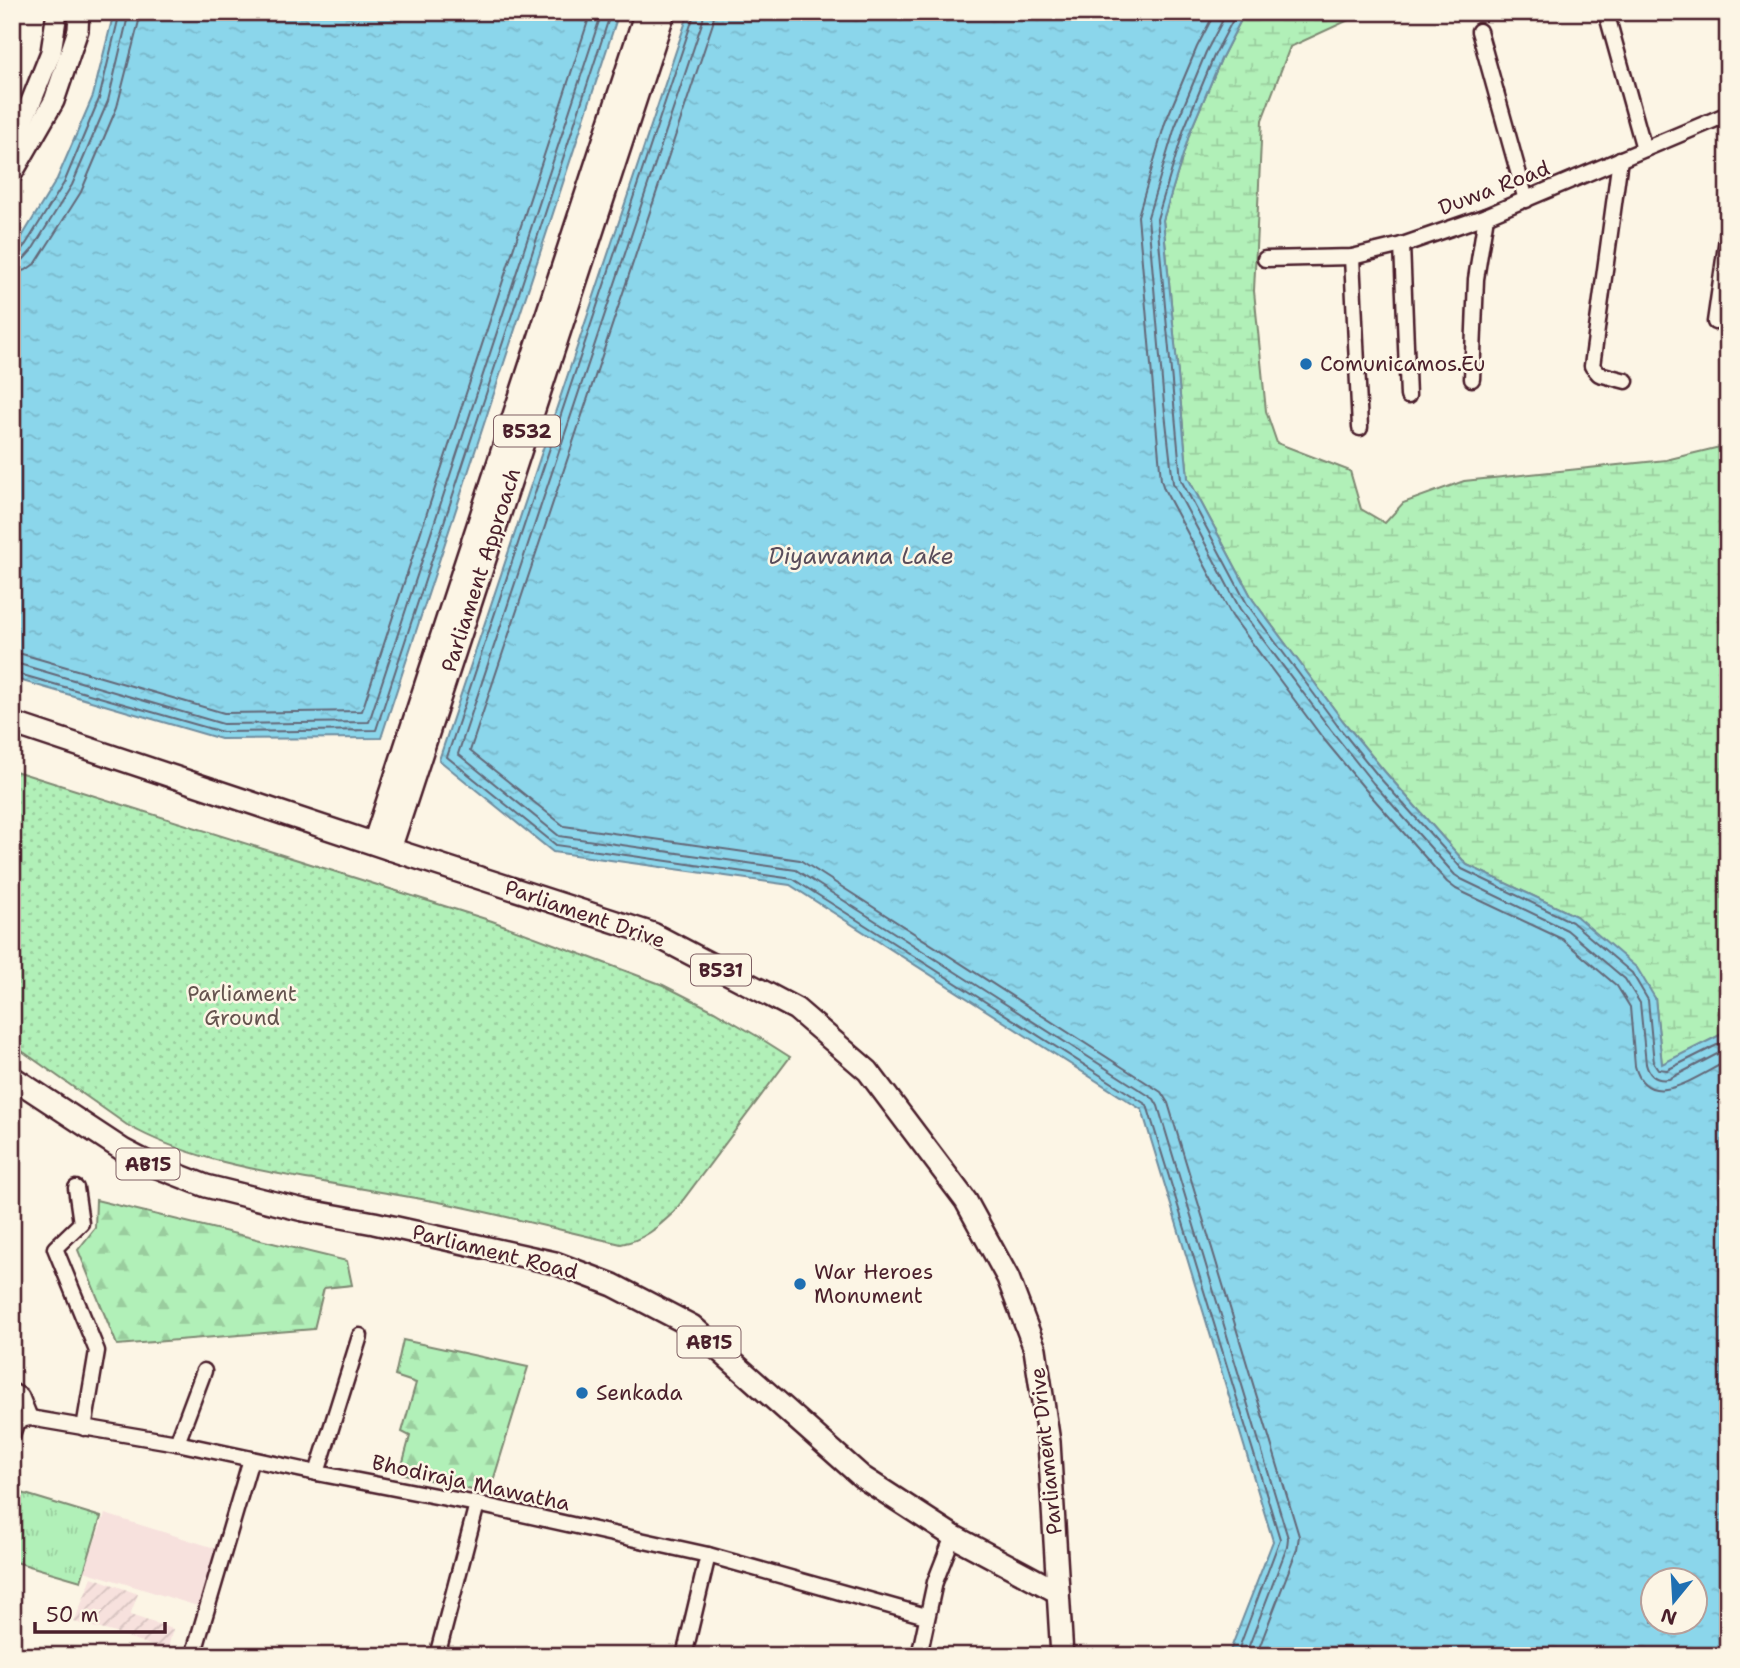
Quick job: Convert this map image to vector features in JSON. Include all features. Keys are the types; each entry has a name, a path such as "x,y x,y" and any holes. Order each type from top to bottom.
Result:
{"main road":[{"path":"12,141 51,52 57,12"},
{"path":"12,174 54,100 78,30 79,12"},
{"name":"Parliament Approach","path":"382,846 646,12"},
{"name":"Parliament Approach","path":"382,846 664,12"},
{"name":"Parliament Drive","path":"12,723 653,934 796,1009 868,1071 966,1200 1008,1278 1035,1349 1049,1442 1058,1592"},
{"name":"Parliament Road","path":"12,1077 123,1150 205,1186 303,1210 555,1263 613,1285 692,1326 862,1477 953,1536 1058,1592"},
{"path":"1058,1592 1062,1656"}],"street":[{"path":"1606,12 1644,149"},
{"path":"1479,31 1526,200"},
{"name":"Duwa Road","path":"1265,259 1352,257 1402,245 1526,200 1728,114"},
{"path":"1620,159 1592,366 1599,374 1626,381"},
{"path":"1472,379 1476,279 1486,216"},
{"path":"1715,321 1728,231"},
{"path":"1402,245 1408,396"},
{"path":"1352,257 1360,428"},
{"path":"76,1188 81,1223 55,1248 97,1350 84,1428"},
{"path":"317,1473 360,1336"},
{"path":"177,1443 204,1371"},
{"path":"12,1391 21,1396 30,1418 17,1421 12,1435"},
{"name":"Bhodiraja Mawatha","path":"30,1418 177,1443 477,1504 708,1555 926,1616"},
{"path":"193,1656 251,1459"},
{"path":"436,1656 477,1504"},
{"path":"919,1656 935,1582 953,1536"},
{"path":"684,1656 708,1555"}],"shaded area":[{"path":"105,1514 218,1549 207,1609 84,1571"},
{"path":"92,1577 138,1594 130,1615 173,1629 167,1651 74,1622"}],"green space":[{"path":"1245,12 1357,12 1351,19 1290,47 1262,120 1254,291 1266,411 1277,443 1350,471 1361,509 1385,523 1403,503 1464,481 1666,460 1728,445 1728,1035 1720,1035 1662,1065 1655,998 1576,916 1467,865 1343,721 1253,600 1188,478 1163,220 1190,132 1221,59"},
{"name":"Parliament Ground","path":"12,770 492,921 663,985 714,1011 790,1057 674,1212 637,1240 621,1244 457,1206 237,1165 169,1145 127,1125 12,1044"},
{"path":"96,1200 347,1261 352,1285 324,1288 314,1329 117,1345 78,1250 95,1228"},
{"path":"403,1340 528,1367 489,1494 400,1473 410,1436 402,1432 416,1383 395,1376"},
{"path":"12,1490 101,1517 81,1581 12,1561"}],"water":[{"path":"114,12 619,12 381,738 221,739 12,678 12,250 57,179 93,96"},
{"name":"Diyawanna Lake","path":"689,12 1245,12 1221,59 1190,132 1163,220 1188,478 1253,600 1343,721 1467,865 1576,916 1637,968 1655,998 1662,1064 1720,1035 1728,1035 1728,1656 1228,1656 1273,1541 1142,1110 790,885 553,852 439,760"}],"place":[{"name":"Comunicamos.Eu","path":"1306,364"},
{"name":"War Heroes Monument","path":"800,1284"},
{"name":"Senkada","path":"582,1393"}]}
